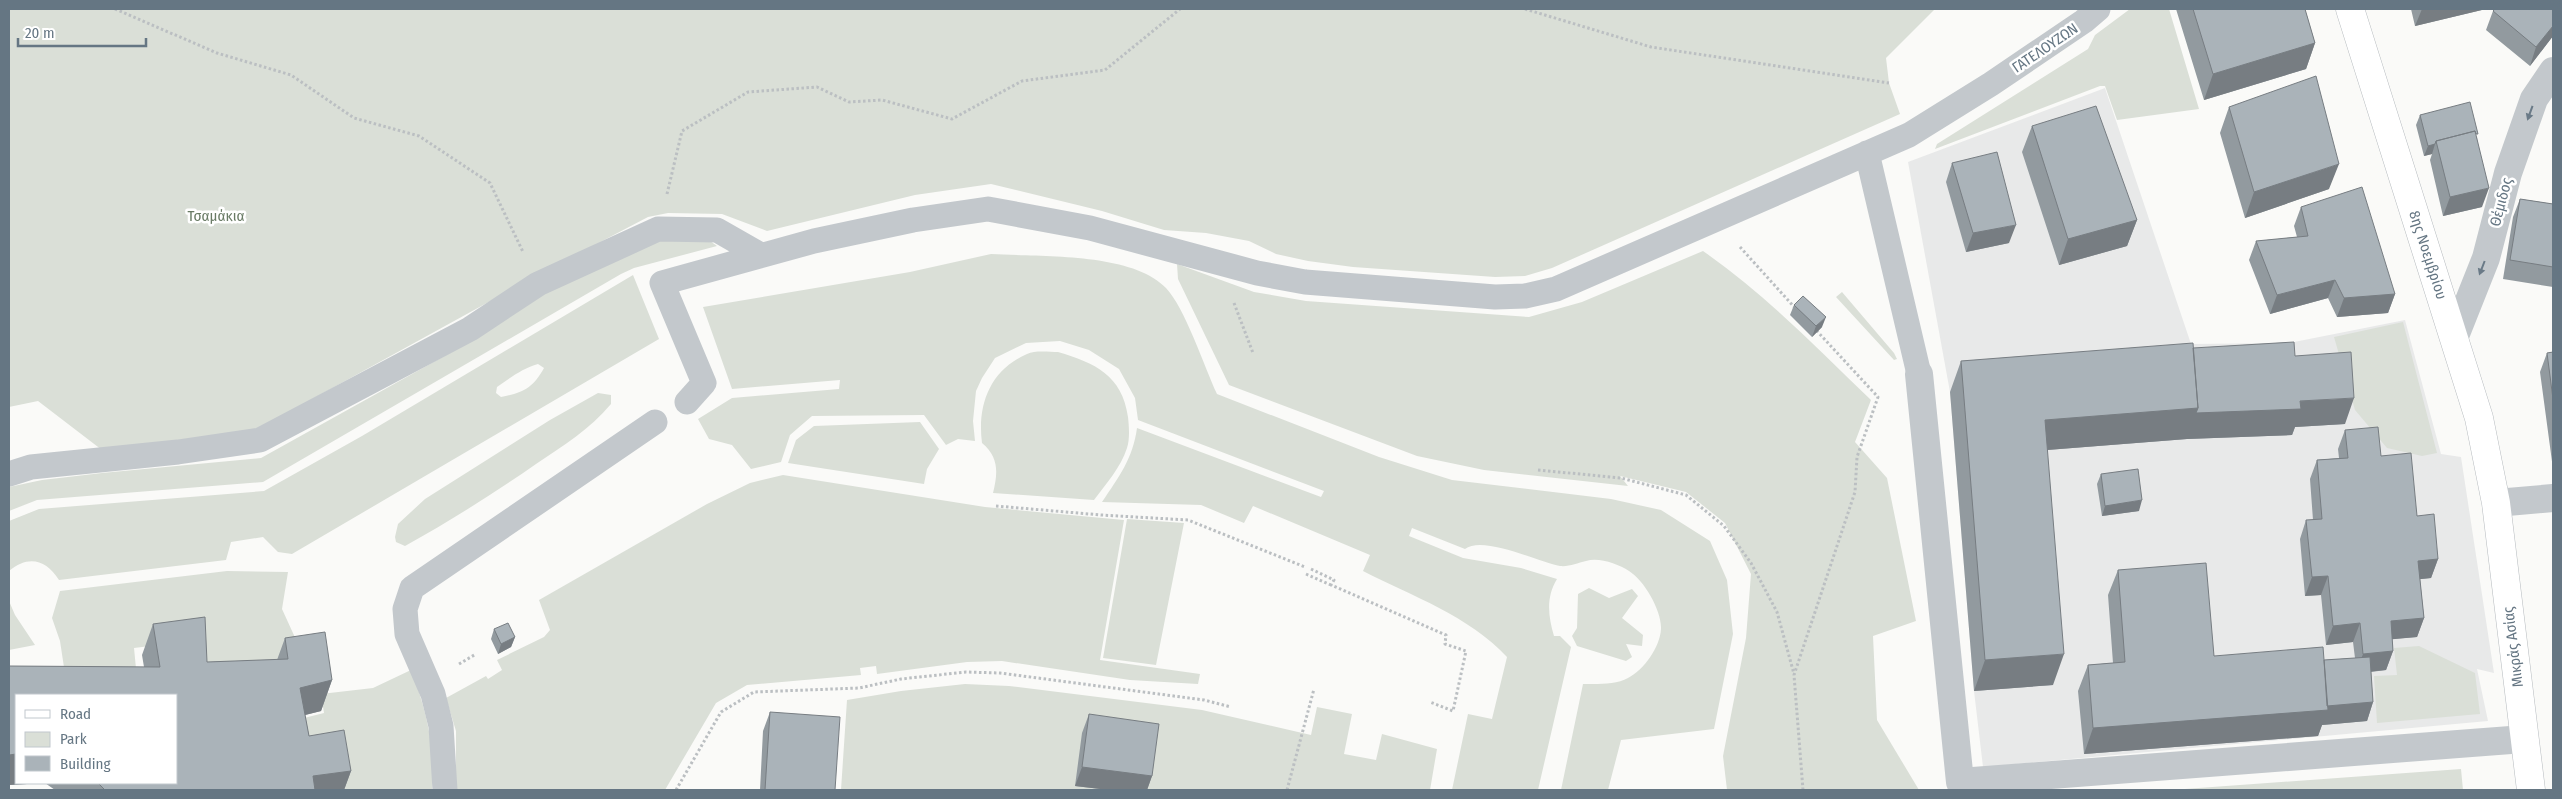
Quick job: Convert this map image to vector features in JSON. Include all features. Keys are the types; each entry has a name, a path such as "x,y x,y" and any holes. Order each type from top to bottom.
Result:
{"main road":[{"name":"8ης Νοεμβρίου","path":"2350,9 2455,336 2479,418 2496,503"},
{"name":"Μικράς Ασίας","path":"2496,503 2531,790"}],"street":[{"name":"Θέμιδος","path":"2455,336 2486,258 2508,173 2534,99 2553,71"},
{"path":"1919,374 1960,782 2524,739"},
{"path":"2496,503 2553,498"}],"lane":[{"name":"ΓΑΤΕΛΟΥΖΩΝ","path":"687,402 704,383 662,283 759,254 913,220 988,209 1090,228 1221,264 1305,282 1495,297 1526,296 1556,289 1909,135 1991,84 2084,21 2098,9"},
{"path":"1867,153 1919,374"},
{"path":"9,474 31,467 178,452 260,440 470,329 538,284 658,229 717,230 759,254"},
{"path":"444,790 441,726 433,694 407,634 405,609 412,588 655,422"}],"path":[{"path":"115,9 217,54 291,75 354,118 419,136 490,182 538,284"},
{"path":"658,229 682,131 748,92 816,86 849,102 882,100 952,120 1022,81 1105,70 1180,9"},
{"path":"1525,9 1651,47 1889,84"},
{"path":"1716,220 1800,312"},
{"path":"1221,264 1241,326 1253,353"},
{"path":"1794,675 1855,492 1857,457 1878,398 1813,327"},
{"path":"1538,470 1621,478 1686,495 1724,526 1751,563 1777,612 1794,675 1803,790"},
{"path":"996,506 1188,520 1305,567"},
{"path":"1311,570 1334,580 1331,585"},
{"path":"1306,574 1446,635 1445,644 1466,652 1453,711 1430,702"},
{"path":"460,663 476,654"},
{"path":"676,790 721,712 754,692 859,688 901,679 966,672 1000,673 1204,700 1231,707"},
{"path":"1287,790 1314,689"}],"shaded area":[{"path":"2105,88 2191,344 2289,343 2405,320 2441,454 2461,457 2494,673 2477,669 2488,721 1983,767 1974,691 1950,392 1908,162"}],"green space":[{"name":"Τσαμάκια","path":"9,9 1935,9 1886,58 1889,83 1900,114 1552,268 1525,276 1495,277 1353,267 1308,261 1276,254 1249,241 1206,233 1164,230 1102,211 991,184 915,195 767,231 722,214 668,213 648,217 545,271 256,430 102,450 38,401 9,407"},
{"path":"2130,9 2169,9 2199,109 2117,120 2105,86 2100,86 1935,149 1937,144 2088,49 2095,35"},
{"path":"657,238 710,241 717,246 634,268 621,274 263,482 37,500 9,511 9,487 42,480 261,458 475,339 544,292"},
{"path":"1703,251 1769,303 1871,400 1855,442 1887,478 1916,621 1873,636 1877,720 1919,790 1727,790 1723,756 1746,638 1751,574 1725,523 1686,492 1620,476 1628,486 1484,470 1417,456 1229,385 1178,279 1177,264 1254,292 1306,301 1529,317 1582,302"},
{"path":"991,254 1058,257 1108,262 1151,276 1166,288 1180,309 1217,394 1379,457 1452,480 1611,499 1661,510 1710,541 1727,580 1733,634 1714,729 1621,740 1608,790 1561,790 1583,684 1612,683 1628,678 1645,664 1658,643 1661,622 1651,597 1635,575 1625,568 1608,562 1591,560 1560,566 1497,547 1484,545 1465,549 1412,528 1409,536 1463,558 1521,568 1557,579 1551,593 1550,621 1554,636 1560,636 1571,647 1538,790 1452,790 1468,714 1492,719 1507,657 1492,643 1458,618 1363,571 1370,555 1253,506 1244,523 1201,505 1102,502 1129,458 1137,428 1321,497 1324,491 1138,420 1135,398 1119,369 1089,350 1060,341 1026,343 995,358 976,391 973,421 975,441 958,439 946,445 924,415 812,416 790,435 781,462 751,469 732,445 709,439 698,419 732,398 839,389 840,380 732,389 703,307 910,272"},
{"path":"633,275 659,339 292,554 278,552 263,537 231,542 226,560 59,580 48,567 36,562 23,563 9,571 9,521 39,509 264,491 362,436","holes":["538,364 544,368 536,380 527,388 515,394 501,397 496,393 497,387 522,371"]},
{"path":"1842,292 1897,359 1894,360 1836,297"},
{"path":"2403,322 2437,453 2422,456 2387,448 2355,410 2334,337"},
{"path":"1034,352 1058,352 1095,366 1113,381 1120,391 1125,403 1129,424 1129,441 1121,462 1094,500 993,493 996,466 992,454 982,443 981,429 984,402 989,390 995,379 1014,361"},
{"path":"598,393 611,395 611,404 576,437 504,486 438,527 405,546 396,542 395,537 398,524 425,499 550,420"},
{"path":"920,422 939,449 927,469 924,484 788,463 796,440 814,426"},
{"path":"783,475 985,507 1124,520 1100,660 1200,674 1198,684 1130,680 1002,661 967,662 877,674 876,666 860,668 861,675 747,685 716,703 665,790 456,790 456,731 446,698 486,676 488,679 502,670 497,660 544,637 550,630 539,600 707,504 750,483"},
{"path":"1127,519 1184,523 1156,665 1103,658"},
{"path":"227,571 288,572 282,609 303,655 203,679 199,640 134,648 138,689 67,687 60,641 52,618 60,591"},
{"path":"1589,588 1609,598 1632,589 1638,596 1622,618 1643,635 1642,646 1626,644 1632,657 1626,661 1577,646 1572,636 1577,628 1578,594"},
{"path":"9,601 15,615 35,645 9,650"},
{"path":"2419,646 2475,673 2480,714 2377,723 2374,676 2397,675 2394,648"},
{"path":"411,670 429,729 433,760 432,790 340,790 299,764 292,721 324,713 321,694 373,688"},
{"path":"965,684 1009,686 1202,710 1311,735 1317,707 1352,714 1344,754 1376,760 1382,734 1437,749 1430,790 841,790 847,700 901,691"},
{"path":"2461,769 2463,790 2171,790"}],"building":[{"path":"2193,9 2305,9 2315,43 2213,74"},
{"path":"2495,9 2553,9 2553,26 2536,47 2493,11"},
{"path":"2316,76 2339,164 2254,192 2229,107"},
{"path":"2470,102 2478,134 2475,131 2436,141 2435,144 2428,146 2420,115"},
{"path":"2096,106 2137,220 2068,239 2032,126"},
{"path":"2475,131 2489,188 2450,197 2436,141"},
{"path":"1997,152 2016,225 1973,233 1952,163"},
{"path":"2362,187 2395,294 2344,298 2335,280 2277,295 2256,241 2308,236 2301,207"},
{"path":"2520,199 2553,204 2553,267 2510,260"},
{"path":"1803,296 1826,317 1816,326 1794,305"},
{"path":"2294,342 2295,356 2351,352 2354,398 2300,401 2301,409 2196,413 2198,408 2193,348"},
{"path":"2193,343 2198,408 2045,420 2064,654 1985,660 1961,361"},
{"path":"2553,352 2553,399 2547,353"},
{"path":"2378,427 2381,456 2411,453 2417,516 2434,514 2438,559 2418,561 2424,618 2391,621 2393,651 2363,654 2360,623 2333,626 2328,576 2312,577 2306,520 2322,519 2317,460 2348,458 2345,430"},
{"path":"2138,469 2142,500 2105,506 2101,474"},
{"path":"2206,563 2214,656 2323,647 2328,710 2093,728 2088,665 2125,662 2118,570"},
{"path":"205,617 207,662 288,659 285,638 325,632 332,680 300,688 309,736 344,730 351,771 313,776 315,790 105,790 99,784 178,784 178,694 15,694 15,754 9,755 9,666 160,667 153,624"},
{"path":"508,623 515,637 501,644 494,629"},
{"path":"2370,657 2373,702 2327,706 2324,660"},
{"path":"770,712 840,717 835,790 765,790"},
{"path":"1089,714 1159,724 1152,776 1082,767"}]}
